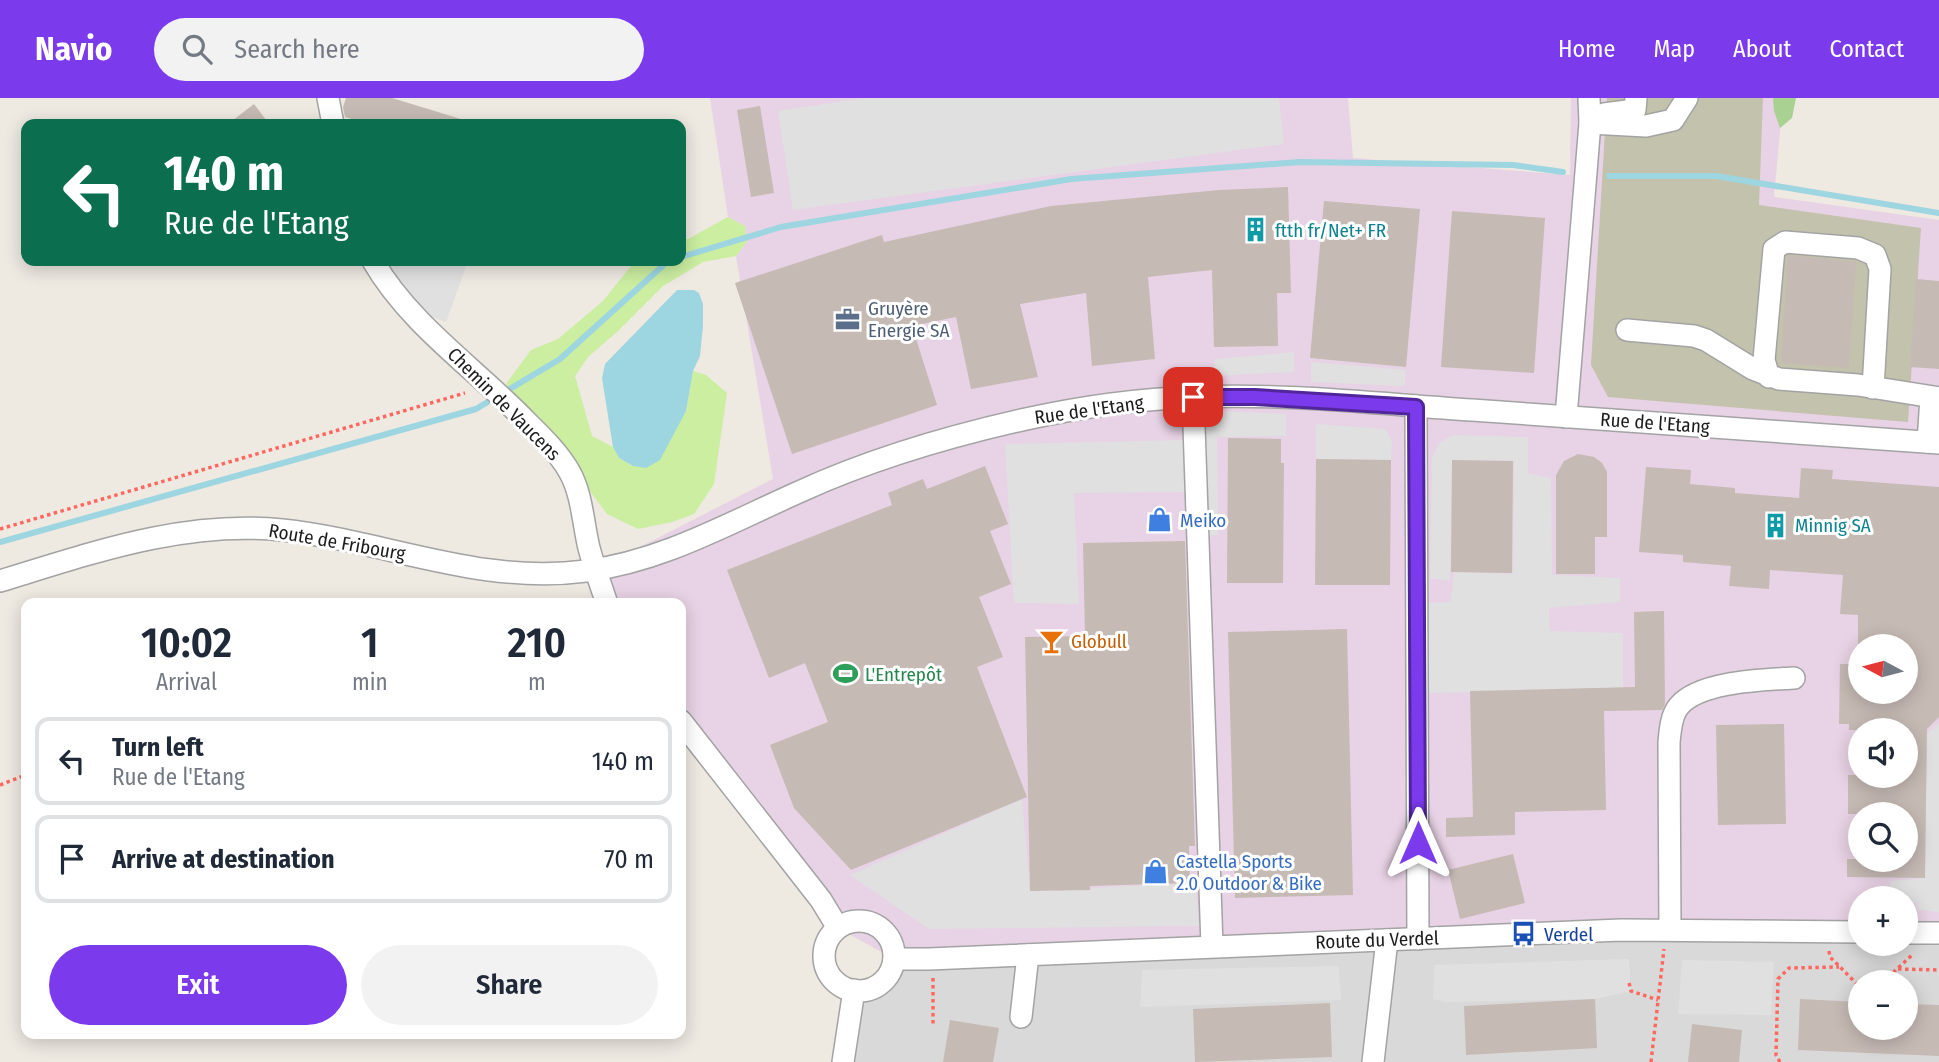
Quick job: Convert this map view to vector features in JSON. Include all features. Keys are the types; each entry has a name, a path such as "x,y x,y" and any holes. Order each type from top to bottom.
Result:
{"street":[{"path":"328,98 332,119"},
{"path":"1589,111 1606,114 1635,110 1636,98"},
{"path":"1589,111 1646,125 1673,120 1687,98"},
{"path":"1566,417 1589,111"},
{"path":"1769,377 1764,360 1774,249 1785,242 1858,248 1875,255 1880,269 1872,388"},
{"name":"Chemin de Vaucens","path":"376,266 388,287 412,314 548,444 574,480 595,569"},
{"path":"1627,330 1694,336 1706,340 1769,377 1935,398 1934,443"},
{"path":"1193,397 1212,946"},
{"name":"Rue de l'Etang","path":"595,569 628,564 662,553 722,530 802,490 923,446 1026,419 1082,409 1193,397 1255,397 1934,443"},
{"path":"1416,407 1418,939"},
{"name":"Route de Fribourg","path":"0,581 163,535 247,528 306,533 500,573 546,574 595,569"},
{"path":"595,569 605,598"},
{"path":"1667,938 1669,743 1674,715 1679,706 1706,690 1794,678"},
{"path":"686,727 821,900 838,928"},
{"path":"848,922 871,923 881,928 888,937 894,959 885,979 876,986 854,990 835,982 825,964 826,944 838,928 848,922"},
{"name":"Route du Verdel","path":"894,959 1418,939 1667,938 1848,932"},
{"path":"1918,939 1939,933"},
{"path":"1373,1062 1387,940"},
{"path":"1021,1017 1028,955"},
{"path":"843,1062 854,990"}],"path":[{"path":"0,530 490,386"},
{"path":"0,785 21,777"},
{"path":"1651,1062 1667,938"},
{"path":"1829,949 1830,957 1848,976"},
{"path":"1898,969 1912,956"},
{"path":"1780,1062 1776,1055 1778,979 1789,968 1839,967"},
{"path":"1898,969 1939,970"},
{"path":"1629,983 1631,991 1658,1000"},
{"path":"1772,990 1778,990"}],"shaded area":[{"path":"710,98 1348,98 1353,158 1570,175 1571,98 1783,98 1774,197 1939,220 1939,933 1918,933 1918,886 1848,886 1848,932 894,959 838,928 686,728 686,598 605,598 595,570 773,479 736,256 747,242 745,226 728,217"},
{"path":"863,98 1279,98 1284,144 793,210 778,111"},
{"path":"1607,98 1763,98 1759,205 1921,228 1908,422 1608,397 1591,365"},
{"path":"386,266 466,266 446,322 427,315"},
{"path":"1294,352 1294,372 1214,376 1215,359"},
{"path":"1311,362 1405,370 1405,386 1311,382"},
{"path":"1218,411 1286,414 1286,436 1217,437 1218,535 1192,536 1187,492 1074,493 1079,604 1014,603 1005,444 1184,440 1185,424 1217,422"},
{"path":"1316,424 1386,429 1392,442 1391,460 1316,459"},
{"path":"1453,435 1528,437 1528,473 1551,478 1552,575 1620,578 1620,602 1549,608 1550,631 1623,633 1623,690 1417,693 1423,603 1451,602 1454,572 1513,574 1514,461 1452,460 1450,580 1430,579 1432,458 1439,443"},
{"path":"1939,723 1939,912 1919,910 1918,886 1890,886 1891,881 1925,878 1927,734"},
{"path":"1022,799 1030,891 1195,883 1199,926 929,929 850,875"},
{"path":"1848,932 1848,956 1918,956 1918,939 1939,933 1939,1062 843,1062 854,990 894,959"},
{"path":"1629,959 1631,991 1595,999 1446,1002 1433,999 1434,965"},
{"path":"1682,960 1774,962 1771,1015 1678,1014"},
{"path":"1339,966 1341,1000 1140,1007 1142,970"}],"green space":[{"path":"1773,98 1796,98 1792,118 1780,128 1774,111"},
{"path":"728,217 745,226 747,242 736,256 703,262 663,286 588,357 575,376 592,436 613,447 619,458 633,466 686,411 693,371 706,375 727,393 714,484 694,514 638,529 607,514 506,384 531,350 558,339 603,301 631,266 686,266 688,239"}],"water":[{"path":"677,290 694,290 699,293 703,304 700,356 693,371 686,411 660,460 646,468 633,466 619,458 613,447 602,378 605,364"}],"building":[{"path":"346,98 392,98 461,119 352,119 345,117 343,107"},
{"path":"254,104 265,119 234,119"},
{"path":"760,106 774,193 751,197 737,110"},
{"name":"Gruyère Energie SA","path":"1288,187 1291,293 1277,293 1278,346 1214,347 1212,270 1148,277 1155,359 1092,366 1086,293 1020,304 1038,377 971,389 956,317 912,326 937,405 792,454 735,283 882,235 884,242 1051,206 1219,190"},
{"path":"1324,201 1420,209 1406,367 1310,358"},
{"path":"1452,211 1545,218 1534,373 1441,367"},
{"path":"1788,255 1856,262 1849,368 1781,363"},
{"path":"1916,279 1939,281 1939,369 1910,367"},
{"path":"1228,438 1281,439 1281,463 1284,463 1283,583 1227,583"},
{"path":"1578,454 1594,457 1602,463 1607,472 1607,537 1595,537 1595,574 1556,574 1556,475 1564,461"},
{"path":"1316,459 1391,460 1390,585 1315,585"},
{"path":"1452,460 1513,461 1512,573 1451,572"},
{"path":"985,466 1008,524 990,531 1011,584 979,597 1003,657 977,667 1027,797 851,870 794,808 770,745 828,722 805,663 769,678 727,570 892,505 888,493 923,479 927,489"},
{"name":"Minnig SA","path":"1646,467 1691,470 1690,484 1735,488 1735,493 1799,498 1801,468 1833,470 1832,479 1939,487 1939,717 1927,729 1925,878 1847,877 1847,859 1848,872 1918,872 1918,802 1848,802 1848,788 1918,788 1918,718 1848,718 1848,724 1839,724 1840,664 1848,664 1848,704 1918,704 1918,634 1858,634 1858,615 1840,614 1843,575 1770,570 1769,589 1729,586 1731,566 1683,562 1683,555 1639,552"},
{"path":"1185,541 1195,846 1189,846 1190,883 1030,891 1025,637 1085,636 1083,543"},
{"path":"1664,611 1665,704 1662,710 1604,711 1606,810 1515,812 1515,835 1446,837 1446,818 1473,817 1470,691 1635,687 1634,612"},
{"path":"1347,629 1353,895 1235,898 1228,632"},
{"path":"1784,724 1786,824 1718,825 1716,725"},
{"path":"1513,854 1525,903 1460,919 1448,870"},
{"path":"1595,999 1597,1048 1466,1055 1464,1006"},
{"path":"1800,999 1848,1001 1848,1040 1918,1040 1918,1004 1939,1005 1939,1056 1798,1050"},
{"path":"1330,1003 1332,1057 1195,1062 1193,1009"},
{"path":"950,1020 999,1028 993,1062 943,1062"},
{"path":"1692,1024 1742,1030 1739,1062 1688,1062"}],"waterway":[{"path":"686,256 781,227 1071,179 1300,162 1513,165 1563,172"},
{"path":"1609,176 1716,176 1939,213"},
{"path":"0,542 476,409 560,359 662,266"}],"place":[{"name":"ftth fr/Net+ FR","path":"1255,230"},
{"name":"Gruyère Energie SA","path":"848,319"},
{"name":"Meiko","path":"1160,520"},
{"name":"Minnig SA","path":"1775,525"},
{"name":"Globull","path":"1051,641"},
{"name":"L'Entrepôt","path":"845,674"},
{"name":"Castella Sports 2.0 Outdoor & Bike","path":"1156,872"},
{"name":"Verdel","path":"1524,934"}],"route":[{"path":"1193,397 1255,397 1416,407 1418,843"}]}
